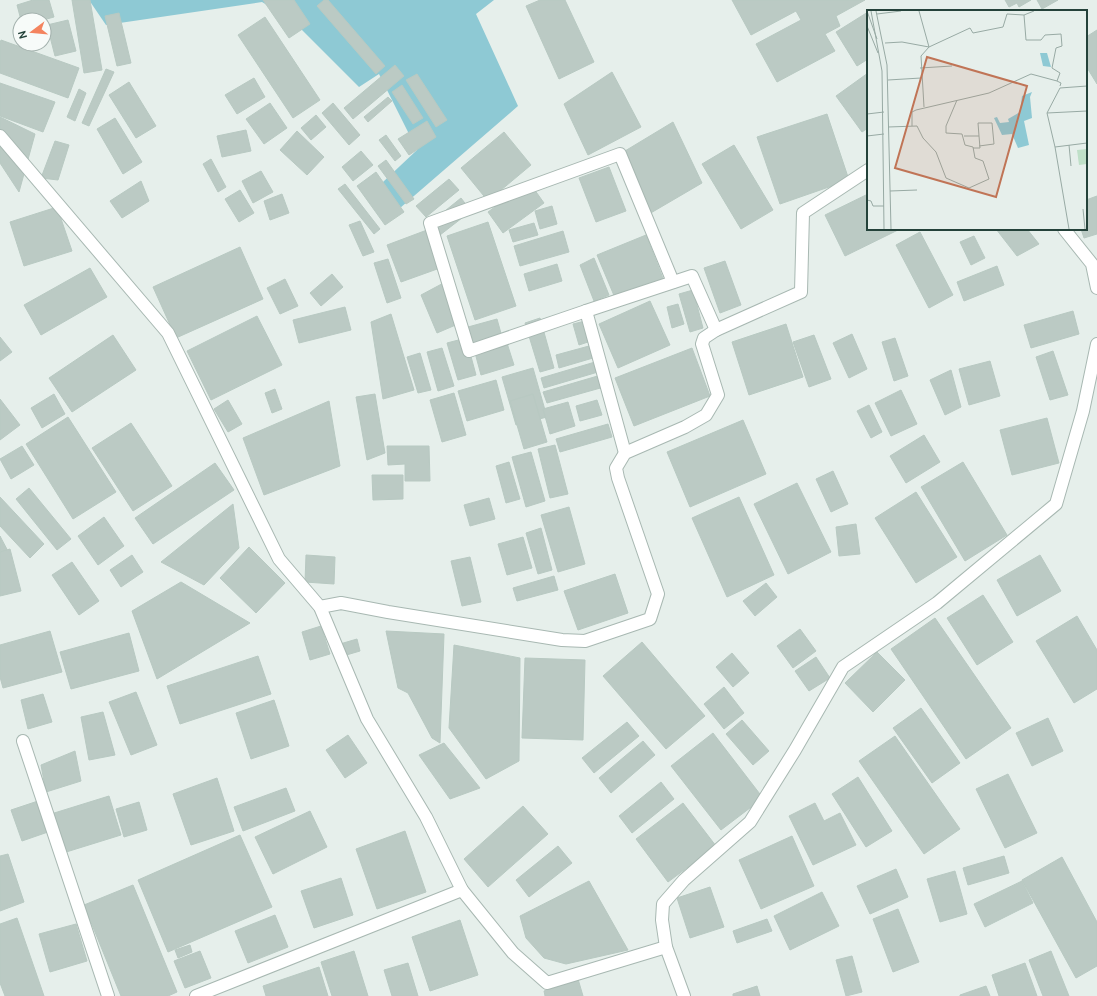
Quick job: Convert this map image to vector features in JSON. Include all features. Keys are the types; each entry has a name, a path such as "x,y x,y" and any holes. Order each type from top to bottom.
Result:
{"street":[{"path":"0,136 168,333 279,559 320,607 367,719 426,817 462,890 513,953 547,983 666,947"},
{"path":"673,282 620,154 430,223 469,351 692,276 716,330"},
{"path":"320,607 341,603 562,640 584,641 650,619 658,594 618,478 616,468 625,453 685,427 706,415 718,396 702,344 704,338 716,330 801,292 803,213 867,171"},
{"path":"1065,230 1092,264 1097,288"},
{"path":"586,311 625,453"},
{"path":"684,996 666,947 662,920 663,904 684,880 750,822 844,667 938,603 1056,504 1083,411 1097,344"},
{"path":"23,741 108,996"},
{"path":"203,995 462,890"}],"water":[{"path":"89,0 494,0 476,14 518,106 385,221 366,198 417,150 379,74 359,87 293,21 262,2 106,25"}],"building":[{"path":"33,0 49,0 54,17 52,18 52,12 19,12 17,5"},
{"path":"72,0 90,0 102,70 84,73"},
{"path":"263,0 294,0 310,24 289,38"},
{"path":"324,0 328,0 385,66 376,74 317,6"},
{"path":"540,0 565,0 594,62 559,79 526,6"},
{"path":"732,0 865,0 836,16 840,26 825,34 835,51 777,82 756,44 801,20 796,11 751,35"},
{"path":"1005,0 1031,0 1019,7 1017,3 1009,7"},
{"path":"1037,0 1058,0 1042,9"},
{"path":"119,13 131,63 117,66 105,16"},
{"path":"867,13 867,60 857,66 836,32"},
{"path":"265,17 320,100 293,118 238,35"},
{"path":"68,20 76,51 55,56 52,44 52,24"},
{"path":"1097,30 1097,84 1087,68 1087,36"},
{"path":"1,40 12,44 12,52 34,52 79,68 68,98 0,73"},
{"path":"395,65 404,76 353,119 344,108"},
{"path":"106,69 114,72 89,126 82,123"},
{"path":"612,72 641,127 588,155 564,104"},
{"path":"417,74 447,120 436,127 406,80"},
{"path":"867,74 867,129 862,132 836,96"},
{"path":"254,78 265,97 237,114 225,95"},
{"path":"129,82 156,126 136,138 109,95"},
{"path":"0,83 55,102 43,132 0,116"},
{"path":"402,85 423,118 413,124 392,92"},
{"path":"79,89 86,93 75,121 67,117"},
{"path":"388,97 392,101 368,122 364,117"},
{"path":"270,103 287,128 264,144 246,119"},
{"path":"333,103 360,135 349,145 322,113"},
{"path":"827,114 849,180 780,204 757,137"},
{"path":"316,115 326,127 311,140 301,128"},
{"path":"0,117 35,134 19,192 0,163"},
{"path":"115,118 142,162 123,174 97,129"},
{"path":"427,121 436,137 409,155 398,139"},
{"path":"673,122 702,183 649,214 620,154"},
{"path":"246,130 251,151 222,157 217,136"},
{"path":"297,131 324,157 307,175 280,150"},
{"path":"504,132 531,165 488,201 461,168"},
{"path":"386,135 401,156 395,161 379,140"},
{"path":"55,141 69,145 58,180 41,178"},
{"path":"734,145 773,210 741,229 702,164"},
{"path":"361,151 373,165 353,181 342,167"},
{"path":"211,159 226,187 218,192 203,164"},
{"path":"386,160 414,199 406,204 378,166"},
{"path":"609,167 626,211 596,222 579,178"},
{"path":"261,171 273,192 253,203 242,181"},
{"path":"376,172 404,212 385,225 357,186"},
{"path":"449,179 459,190 426,217 416,206"},
{"path":"141,181 149,201 122,218 110,201"},
{"path":"529,182 544,203 503,233 488,212"},
{"path":"345,184 380,229 374,234 338,189"},
{"path":"240,190 254,213 239,222 225,199"},
{"path":"282,194 289,213 270,220 264,201"},
{"path":"867,194 867,230 898,230 845,256 825,215"},
{"path":"1097,196 1097,234 1084,238 1081,230 1087,230 1087,200"},
{"path":"461,198 471,211 440,235 430,223"},
{"path":"552,206 557,224 540,229 535,211"},
{"path":"57,207 72,251 24,266 10,222"},
{"path":"360,221 374,252 363,256 349,225"},
{"path":"488,222 516,306 475,320 447,236"},
{"path":"534,223 538,235 513,242 509,230"},
{"path":"427,230 440,268 401,282 387,245"},
{"path":"997,230 1028,230 1039,244 1017,256"},
{"path":"563,231 569,252 520,266 514,246"},
{"path":"920,232 953,295 929,308 896,245"},
{"path":"646,235 666,286 618,305 597,255"},
{"path":"974,236 985,258 971,265 960,242"},
{"path":"240,247 263,299 176,338 153,287"},
{"path":"594,258 609,295 594,301 580,265"},
{"path":"388,259 401,298 387,303 374,263"},
{"path":"725,261 741,305 720,313 704,268"},
{"path":"557,264 562,281 529,291 524,274"},
{"path":"997,266 1004,285 964,301 957,282"},
{"path":"90,268 107,297 41,335 24,305"},
{"path":"332,274 343,287 321,306 310,293"},
{"path":"285,279 298,306 280,314 267,288"},
{"path":"451,279 465,321 437,333 421,295"},
{"path":"693,290 703,328 690,332 679,294"},
{"path":"650,301 670,345 618,368 599,324"},
{"path":"678,304 684,324 672,328 667,307"},
{"path":"345,307 351,330 299,343 293,320"},
{"path":"1073,311 1079,334 1031,348 1024,325"},
{"path":"391,314 414,390 383,399 371,322"},
{"path":"257,316 282,365 211,400 187,351"},
{"path":"540,318 554,368 540,372 525,323"},
{"path":"497,319 502,337 473,345 468,327"},
{"path":"585,321 591,341 579,345 573,324"},
{"path":"786,324 803,377 749,395 732,342"},
{"path":"852,334 867,369 849,378 833,343"},
{"path":"113,335 136,370 72,412 49,378"},
{"path":"814,335 831,379 809,387 793,342"},
{"path":"0,337 12,352 0,361"},
{"path":"466,338 476,375 458,380 447,343"},
{"path":"895,338 908,376 894,381 882,342"},
{"path":"506,340 514,365 481,375 474,349"},
{"path":"589,346 593,358 559,368 556,355"},
{"path":"442,348 454,386 438,391 427,352"},
{"path":"692,348 710,396 634,426 615,378"},
{"path":"1053,351 1068,395 1050,400 1036,357"},
{"path":"420,353 431,390 418,393 407,357"},
{"path":"990,361 1000,396 969,405 959,369"},
{"path":"595,362 598,372 544,388 541,378"},
{"path":"533,368 547,417 516,425 502,377"},
{"path":"951,370 961,407 945,415 930,380"},
{"path":"601,375 604,387 547,403 543,392"},
{"path":"496,380 504,410 467,421 458,391"},
{"path":"275,389 282,409 272,413 265,393"},
{"path":"901,390 917,424 891,436 875,403"},
{"path":"454,393 466,435 442,442 430,400"},
{"path":"54,394 65,414 42,428 31,408"},
{"path":"375,394 385,453 367,460 356,397"},
{"path":"533,394 547,442 524,449 510,401"},
{"path":"0,399 20,425 0,440"},
{"path":"228,400 242,424 228,432 214,409"},
{"path":"597,400 602,415 580,421 576,406"},
{"path":"329,401 340,466 264,495 243,438"},
{"path":"568,402 575,426 550,434 543,409"},
{"path":"869,405 882,432 871,438 857,411"},
{"path":"68,417 116,492 73,519 26,444"},
{"path":"1047,418 1059,463 1012,475 1000,430"},
{"path":"743,420 766,474 690,507 667,452"},
{"path":"131,423 172,486 133,511 92,448"},
{"path":"608,424 612,437 560,452 556,439"},
{"path":"924,435 940,462 906,483 890,456"},
{"path":"555,445 568,494 550,498 538,449"},
{"path":"22,446 34,465 11,479 0,459"},
{"path":"387,446 429,446 430,481 405,481 405,464 388,465"},
{"path":"531,452 545,501 526,507 512,457"},
{"path":"509,462 520,499 506,503 496,466"},
{"path":"963,462 1007,535 965,561 921,487"},
{"path":"215,463 234,490 153,544 135,518"},
{"path":"833,471 848,504 831,512 816,479"},
{"path":"372,475 403,475 403,499 373,500"},
{"path":"797,483 831,552 788,574 754,504"},
{"path":"29,488 71,539 57,550 16,499"},
{"path":"916,492 957,557 916,583 875,518"},
{"path":"0,497 44,544 30,558 0,526"},
{"path":"739,497 774,575 727,597 692,518"},
{"path":"489,498 495,519 470,526 464,505"},
{"path":"233,504 239,548 204,585 161,562"},
{"path":"569,507 585,564 558,572 541,515"},
{"path":"104,517 124,546 98,565 78,536"},
{"path":"856,524 860,554 839,556 836,527"},
{"path":"541,528 552,570 538,574 526,533"},
{"path":"0,536 10,555 0,560"},
{"path":"523,537 532,568 507,575 498,544"},
{"path":"249,547 285,583 256,613 220,578"},
{"path":"10,549 21,591 0,596 0,552"},
{"path":"132,555 143,572 121,587 110,570"},
{"path":"306,555 335,557 334,584 305,582"},
{"path":"1040,555 1061,591 1017,616 997,580"},
{"path":"470,557 481,602 462,606 451,561"},
{"path":"72,562 99,601 79,615 52,575"},
{"path":"615,574 628,613 578,630 564,591"},
{"path":"554,576 558,590 517,601 513,588"},
{"path":"181,582 250,623 157,679 132,611"},
{"path":"766,583 777,597 755,616 743,601"},
{"path":"983,595 1013,642 977,665 947,618"},
{"path":"1077,616 1097,650 1097,689 1074,703 1036,641"},
{"path":"935,618 1011,728 966,759 891,649"},
{"path":"321,626 330,654 310,660 302,632"},
{"path":"800,629 816,651 793,668 777,646"},
{"path":"50,631 62,672 3,688 0,677 0,645"},
{"path":"386,631 444,634 440,743 432,738 408,693 398,688"},
{"path":"129,633 139,671 71,689 60,652"},
{"path":"357,639 360,651 343,656 340,644"},
{"path":"642,642 705,716 666,749 603,676"},
{"path":"454,645 520,658 519,761 486,779 449,728"},
{"path":"877,652 905,680 873,712 845,683"},
{"path":"732,653 749,673 733,687 716,667"},
{"path":"258,656 271,694 180,724 167,686"},
{"path":"816,657 830,678 809,691 795,671"},
{"path":"525,658 585,660 583,740 522,738"},
{"path":"724,687 744,713 724,729 704,704"},
{"path":"136,692 157,745 131,755 109,702"},
{"path":"43,694 52,722 28,729 21,700"},
{"path":"274,700 289,746 251,759 236,713"},
{"path":"921,708 960,763 932,783 893,728"},
{"path":"103,712 115,755 89,760 81,717"},
{"path":"1048,718 1063,751 1032,766 1016,733"},
{"path":"742,720 769,751 753,765 726,734"},
{"path":"627,722 639,736 594,773 582,758"},
{"path":"713,733 763,798 721,830 671,766"},
{"path":"348,735 367,763 345,778 326,750"},
{"path":"895,736 960,829 924,854 859,761"},
{"path":"643,741 655,755 611,793 599,778"},
{"path":"444,743 480,788 450,799 419,755"},
{"path":"75,751 81,781 46,792 41,765"},
{"path":"1008,774 1037,833 1005,848 976,789"},
{"path":"858,777 892,831 866,847 832,794"},
{"path":"217,778 234,831 191,845 173,794"},
{"path":"661,782 674,799 632,833 619,816"},
{"path":"286,788 295,811 243,831 234,807"},
{"path":"109,796 121,835 63,853 51,814"},
{"path":"38,801 48,832 22,841 11,810"},
{"path":"139,802 147,830 124,837 116,809"},
{"path":"683,803 716,846 668,882 636,839"},
{"path":"815,803 824,821 840,813 856,845 813,865 789,816"},
{"path":"523,806 548,834 488,887 464,859"},
{"path":"310,811 327,847 273,874 255,837"},
{"path":"405,831 426,892 377,909 356,849"},
{"path":"240,835 272,907 168,952 138,880"},
{"path":"792,836 814,886 761,909 739,860"},
{"path":"558,846 572,863 529,897 516,880"},
{"path":"8,854 24,902 0,911 0,856"},
{"path":"1004,856 1009,873 968,885 963,868"},
{"path":"1062,857 1097,922 1097,966 1076,978 1022,880"},
{"path":"896,869 908,897 870,914 857,886"},
{"path":"955,871 967,914 940,922 927,879"},
{"path":"341,878 353,915 314,928 301,891"},
{"path":"589,881 628,950 566,964 544,958 526,938 520,916"},
{"path":"1022,881 1033,903 985,927 974,904"},
{"path":"133,885 177,992 168,996 121,996 84,905"},
{"path":"710,887 724,927 690,938 677,898"},
{"path":"822,892 839,926 790,950 774,916"},
{"path":"898,909 919,962 893,972 873,919"},
{"path":"275,915 288,947 248,963 235,931"},
{"path":"17,918 44,996 5,996 0,983 0,924"},
{"path":"767,919 772,931 737,943 733,931"},
{"path":"460,920 478,975 430,991 412,937"},
{"path":"76,924 87,961 50,972 39,934"},
{"path":"190,945 192,952 178,958 175,950"},
{"path":"200,951 211,978 185,988 174,961"},
{"path":"354,951 368,996 332,996 321,962"},
{"path":"1051,951 1069,996 1043,996 1029,960"},
{"path":"852,956 862,992 846,996 836,960"},
{"path":"408,963 418,996 392,996 384,970"},
{"path":"1025,963 1037,996 999,996 992,975"},
{"path":"319,967 328,996 266,996 263,986"},
{"path":"578,979 583,996 545,996 544,991"},
{"path":"757,986 760,996 733,996 733,994"},
{"path":"986,986 990,996 960,996 960,995"}]}
